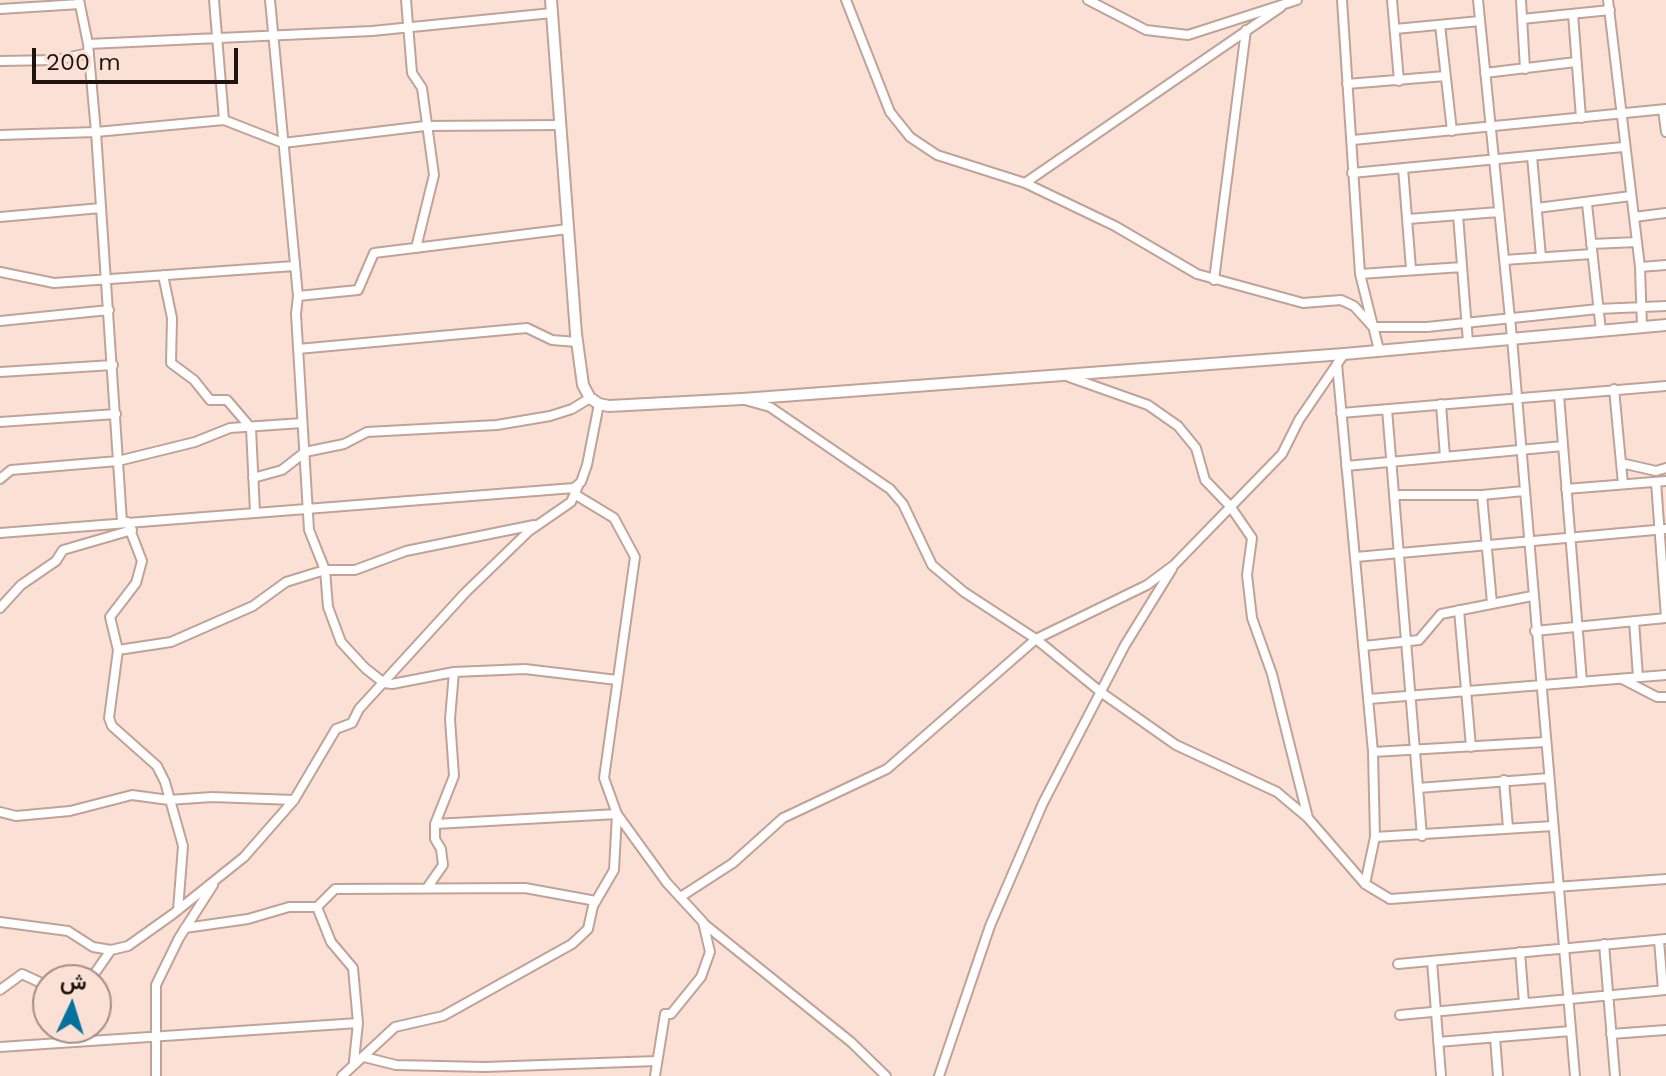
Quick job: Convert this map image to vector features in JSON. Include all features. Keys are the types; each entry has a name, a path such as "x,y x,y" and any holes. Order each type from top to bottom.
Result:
{"street":[{"path":"214,0 224,120"},
{"path":"270,0 298,296 298,349 309,530 325,570 328,607 341,642 354,659 384,683 454,672 525,669 617,680"},
{"path":"406,0 412,73 422,88 434,175 416,248"},
{"path":"551,0 577,342 583,385 594,401 609,406 742,399 1344,354 1666,325"},
{"path":"846,0 890,112 910,137 937,155 1025,183 1115,226 1197,274 1303,303 1341,300 1354,306 1373,327 1427,327 1598,309 1666,306"},
{"path":"1088,0 1146,30 1165,35 1188,35 1297,0"},
{"path":"1342,0 1360,274 1379,350"},
{"path":"1392,0 1399,81"},
{"path":"1478,0 1512,338 1575,1076"},
{"path":"1521,0 1525,69"},
{"path":"0,9 79,2 88,48 96,132 118,461 127,524 142,561 136,583 110,617 118,650 109,718 112,726 157,766 183,846 178,910"},
{"path":"1522,19 1573,14 1609,5 1623,147 1640,267 1642,327"},
{"path":"1025,183 1281,7"},
{"path":"0,61 56,60 88,48 216,37 408,28 552,13"},
{"path":"1573,14 1581,118"},
{"path":"1395,29 1480,21"},
{"path":"1440,25 1452,131"},
{"path":"1214,280 1246,30"},
{"path":"1485,73 1576,62"},
{"path":"1347,84 1445,76"},
{"path":"1353,140 1665,110 1666,132"},
{"path":"0,135 96,132 224,120 283,143 425,126 561,125"},
{"path":"1352,173 1623,147"},
{"path":"1532,156 1541,257"},
{"path":"1403,168 1411,269"},
{"path":"1537,208 1631,196"},
{"path":"1587,204 1601,331"},
{"path":"0,217 101,208"},
{"path":"1408,219 1499,212"},
{"path":"1634,217 1666,213"},
{"path":"1458,215 1468,342"},
{"path":"298,296 358,290 374,253 568,229"},
{"path":"1504,260 1637,242"},
{"path":"1640,267 1666,265"},
{"path":"0,272 54,283 294,266"},
{"path":"1360,274 1462,267"},
{"path":"163,275 172,318 171,363 194,380 210,400 227,400 251,428 255,512"},
{"path":"0,321 109,310"},
{"path":"298,349 527,328 552,340 577,342"},
{"path":"682,896 733,863 783,818 887,769 1036,639 1147,585 1174,565 1282,454 1344,354"},
{"path":"1337,364 1373,752 1375,837 1365,884"},
{"path":"0,372 113,365"},
{"path":"1061,374 1148,405 1178,426 1196,448 1205,480 1230,506 1252,538 1247,575 1252,618 1272,674 1308,818"},
{"path":"1341,413 1666,386"},
{"path":"1614,389 1623,484"},
{"path":"1559,395 1582,682"},
{"path":"742,399 770,407 890,489 903,504 932,565 964,592 1036,639 1102,693 1176,745 1277,792 1308,818 1365,884 1390,899 1666,879"},
{"path":"253,478 282,470 305,452 344,444 377,430 465,428 550,416 594,401"},
{"path":"0,922 68,931 93,947 111,950 128,946 244,857 294,800 336,729 352,723 465,593 529,531 558,514 577,490 587,465 594,401"},
{"path":"1441,404 1445,457"},
{"path":"1387,409 1422,836"},
{"path":"0,422 116,414"},
{"path":"0,479 11,470 118,461 195,442 230,428 302,423"},
{"path":"1346,466 1563,446"},
{"path":"1621,463 1656,471 1666,468"},
{"path":"1535,631 1666,618 1661,482 1566,489"},
{"path":"0,533 577,490 614,518 635,557 604,778 617,814 667,883 703,922 851,1042 886,1076"},
{"path":"1395,495 1482,495 1524,491"},
{"path":"1482,495 1492,603"},
{"path":"0,608 21,585 56,561 63,550 127,524"},
{"path":"118,650 171,642 253,606 286,582 325,570 355,570 406,551 540,524"},
{"path":"1356,557 1663,529"},
{"path":"939,1076 996,912 1043,803 1125,645 1174,565"},
{"path":"1364,646 1419,640 1441,614 1532,596"},
{"path":"1459,610 1471,747"},
{"path":"1634,621 1638,677"},
{"path":"427,888 443,865 441,849 435,839 435,824 454,776 450,719 454,672"},
{"path":"1369,699 1666,675"},
{"path":"1621,679 1657,697 1666,697"},
{"path":"1373,752 1546,742"},
{"path":"1418,788 1549,778"},
{"path":"1504,780 1508,828"},
{"path":"0,812 16,816 70,811 132,795 169,800 212,797 294,800"},
{"path":"435,824 617,814"},
{"path":"342,1076 354,1061 364,1057 395,1027 443,1016 572,944 588,929 596,901 615,865 617,814"},
{"path":"1375,837 1553,826"},
{"path":"156,1076 156,985 185,928 218,878"},
{"path":"185,928 248,919 289,907 317,907 335,889 525,888 596,901"},
{"path":"317,907 331,942 353,968 358,1023 354,1061"},
{"path":"655,1076 665,1014 671,1014 701,977 710,952 703,922"},
{"path":"1398,964 1662,940 1665,990 1400,1015"},
{"path":"1604,944 1615,1076"},
{"path":"101,964 111,950"},
{"path":"1520,952 1524,1003"},
{"path":"1432,961 1441,1076"},
{"path":"0,990 22,974 32,979"},
{"path":"0,1047 358,1023"},
{"path":"1611,1034 1666,1030"},
{"path":"1438,1042 1571,1031"},
{"path":"1495,1037 1498,1076"},
{"path":"364,1057 396,1065 485,1067 657,1061"}]}
